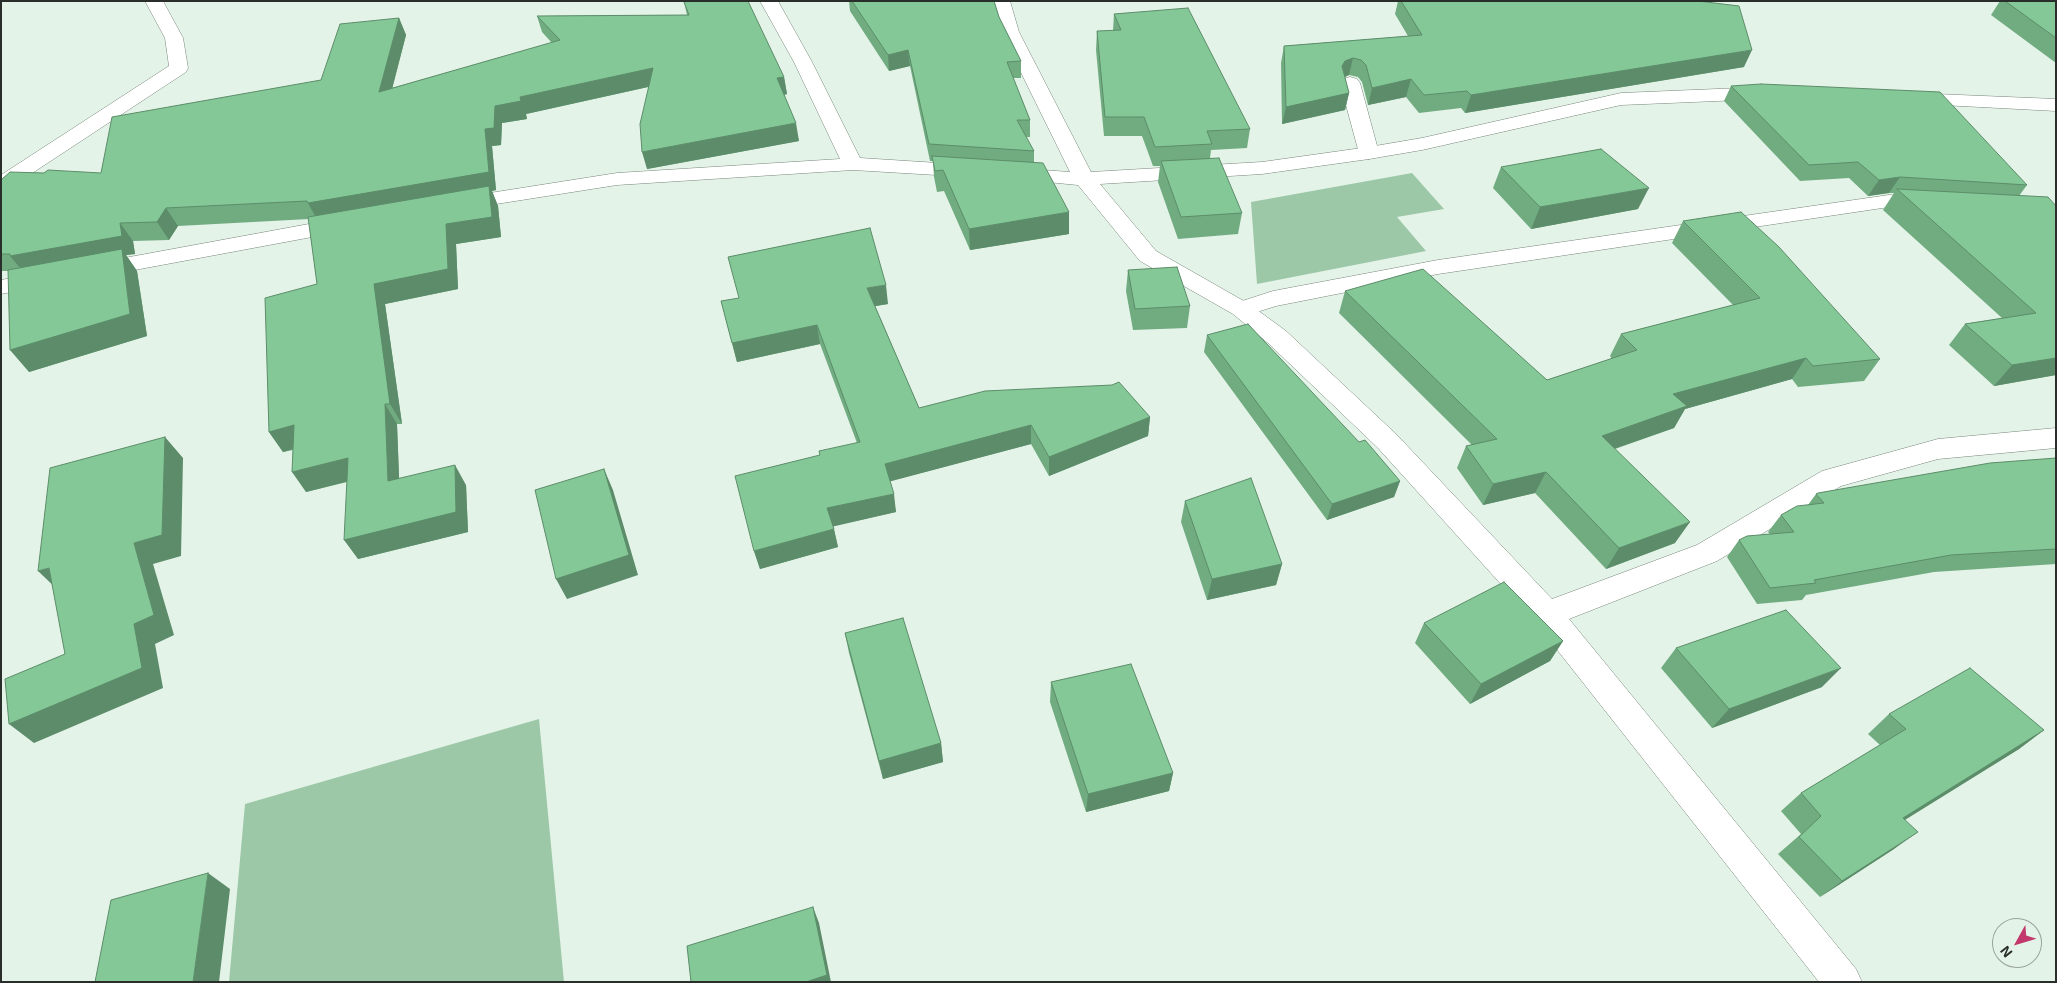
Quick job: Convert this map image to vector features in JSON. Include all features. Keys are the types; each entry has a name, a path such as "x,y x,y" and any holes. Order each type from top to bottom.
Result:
{"street":[{"path":"1,184 179,68 174,38 154,1"},
{"path":"769,1 803,62 853,164"},
{"path":"1001,1 1010,32 1084,179 1148,256 1240,309 1277,337 1387,441 1547,614 1843,982"},
{"path":"1350,83 1369,153"},
{"path":"440,206 617,179 853,164 1084,179 1262,168 1369,153 1621,99 1753,92 1792,94"},
{"path":"1890,98 2056,105"},
{"path":"1240,309 1273,299 1438,267 1888,201 1948,205"},
{"path":"1,287 363,221"},
{"path":"1547,614 1707,553 1832,478 1938,449 2056,438"}],"green space":[{"path":"1412,173 1444,209 1397,217 1426,251 1257,284 1251,202"},
{"path":"539,719 564,982 229,982 245,804"}],"building":[{"path":"748,1 784,77 777,78 796,123 642,152 640,124 653,68 520,97 521,101 495,106 494,128 485,129 489,172 308,203 307,201 166,208 157,222 120,223 122,236 10,256 10,254 1,254 1,180 10,172 44,173 48,170 101,173 112,117 321,80 340,24 399,18 379,92 560,40 537,16 689,15 684,2"},
{"path":"852,1 994,1 999,17 1021,61 1007,62 1030,120 1017,120 1034,151 929,144 908,50 888,55"},
{"path":"1401,1 1698,1 1739,6 1752,50 1471,95 1467,91 1424,95 1411,79 1372,88 1366,65 1361,60 1353,58 1345,61 1342,66 1349,93 1286,107 1284,46 1422,35"},
{"path":"2005,1 2056,1 2056,38"},
{"path":"1188,8 1250,129 1207,131 1212,144 1155,147 1144,117 1105,117 1097,31 1121,30 1114,14"},
{"path":"1761,84 1940,92 2027,185 1900,177 1879,180 1858,162 1809,165 1731,86"},
{"path":"1601,149 1649,188 1540,207 1501,167"},
{"path":"932,156 1043,163 1069,212 969,229 943,170 935,171"},
{"path":"1219,158 1242,213 1181,217 1161,161"},
{"path":"489,186 492,217 446,224 448,269 374,284 390,404 385,404 388,481 455,465 456,512 344,540 348,458 292,472 294,425 269,432 265,298 317,284 308,217"},
{"path":"1897,189 2048,197 2056,206 2056,358 2012,365 1965,324 2036,313"},
{"path":"1741,212 1779,247 1880,359 1813,366 1806,358 1673,394 1687,406 1602,436 1690,522 1619,548 1546,472 1493,484 1466,446 1497,439 1345,291 1423,269 1547,380 1637,350 1621,334 1760,298 1683,221"},
{"path":"870,228 886,285 867,288 919,408 985,391 1112,385 1119,382 1150,417 1049,457 1031,425 885,464 894,494 827,508 834,529 754,551 735,476 820,455 819,451 860,442 817,325 732,343 721,301 739,298 728,257"},
{"path":"122,249 130,314 10,350 8,270"},
{"path":"1177,267 1190,306 1135,309 1128,270"},
{"path":"1248,324 1359,442 1365,440 1400,481 1332,504 1207,335"},
{"path":"165,437 162,535 134,543 154,615 134,624 142,668 9,724 5,679 65,654 49,568 38,571 50,468"},
{"path":"2056,458 2056,549 1951,555 1814,580 1816,583 1770,588 1739,540 1747,536 1794,532 1781,515 1797,506 1824,503 1816,494 1818,493 1990,463"},
{"path":"604,469 629,555 556,579 535,490"},
{"path":"1251,478 1282,564 1212,579 1185,501"},
{"path":"1504,582 1563,641 1481,684 1424,623"},
{"path":"1786,610 1841,668 1729,709 1676,648"},
{"path":"903,618 941,743 879,761 845,633"},
{"path":"1131,664 1173,773 1088,794 1051,682"},
{"path":"1970,668 2044,730 1903,818 1918,832 1842,881 1799,837 1821,816 1801,793 1906,729 1889,714"},
{"path":"208,873 193,982 95,982 111,900"},
{"path":"813,907 827,975 806,982 691,982 687,946"}]}
